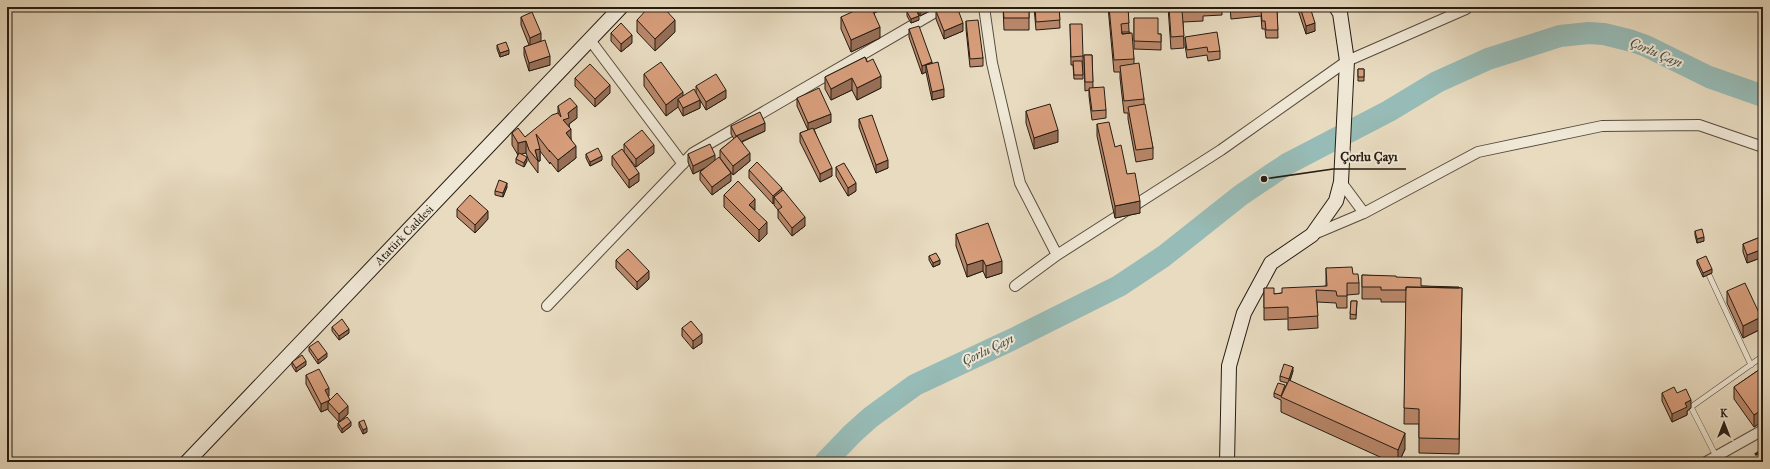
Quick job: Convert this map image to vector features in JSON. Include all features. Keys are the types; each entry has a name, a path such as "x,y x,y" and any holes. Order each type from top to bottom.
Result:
{"street":[{"name":"Atatürk Caddesi","path":"187,462 621,7"},
{"path":"547,306 693,153 944,7"},
{"path":"1312,235 1336,200 1341,182 1347,61 1340,13 1336,7"},
{"path":"1015,286 1057,256 1221,150 1347,61 1466,9 1465,7"},
{"path":"983,9 992,63 1020,184 1057,256"},
{"path":"590,40 683,164"},
{"path":"1227,462 1229,366 1244,313 1271,263 1312,235 1364,213 1478,152 1602,126 1699,125 1763,147"},
{"path":"1341,182 1364,213"},
{"path":"1706,462 1763,430"}],"lane":[{"path":"1709,275 1750,365"},
{"path":"1716,456 1691,407 1763,356"}],"building":[{"path":"649,7 663,7 675,20 655,39 637,20"},
{"path":"863,7 871,7 880,27 851,40 841,17"},
{"path":"945,7 957,7 963,23 944,31 936,11"},
{"path":"1003,7 1029,7 1029,18 1004,18"},
{"path":"1035,7 1059,7 1060,20 1036,22"},
{"path":"1109,7 1128,7 1129,23 1121,24 1122,34 1132,33 1134,59 1114,60"},
{"path":"1169,7 1203,7 1203,9 1182,10 1184,36 1171,37"},
{"path":"1231,7 1267,7 1231,11"},
{"path":"1300,7 1310,7 1315,23 1306,26"},
{"path":"915,8 919,16 911,19 907,12"},
{"path":"1261,10 1277,10 1278,30 1266,30 1265,21 1262,21"},
{"path":"532,12 541,33 530,38 521,17"},
{"path":"1134,18 1158,18 1158,34 1161,34 1161,42 1134,41"},
{"path":"978,20 983,58 970,59 966,21"},
{"path":"621,23 632,35 621,44 611,33"},
{"path":"1070,24 1082,24 1083,56 1071,57"},
{"path":"919,26 932,62 922,66 909,29"},
{"path":"1122,32 1130,32 1130,33 1122,34"},
{"path":"1217,32 1220,51 1208,52 1207,47 1187,50 1185,37"},
{"path":"545,40 550,56 529,63 524,47"},
{"path":"506,42 509,50 500,53 497,45"},
{"path":"1084,55 1092,55 1093,82 1085,82"},
{"path":"865,57 867,62 873,59 881,76 857,88 852,78 831,89 825,77"},
{"path":"1073,61 1082,61 1083,75 1074,75"},
{"path":"661,62 683,92 666,105 644,74"},
{"path":"938,62 944,89 932,92 926,65"},
{"path":"1139,63 1144,99 1124,101 1120,66"},
{"path":"590,64 610,85 595,99 575,78"},
{"path":"1358,69 1364,69 1364,77 1358,77"},
{"path":"716,74 726,90 706,102 696,86"},
{"path":"1104,87 1106,110 1092,111 1089,88"},
{"path":"819,88 831,114 808,123 797,98"},
{"path":"694,89 700,100 683,108 678,99"},
{"path":"570,98 577,106 568,113 569,118 563,120 571,129 566,133 576,146 558,160 536,134 540,149 535,150 538,161 529,150 526,141 518,143 512,133 518,128 525,137 552,115 558,113 561,117 558,106"},
{"path":"1050,104 1058,130 1034,138 1026,111"},
{"path":"1145,104 1153,148 1136,150 1128,107"},
{"path":"760,112 765,123 736,136 731,126"},
{"path":"872,115 888,160 876,165 859,119"},
{"path":"1109,122 1115,147 1121,145 1127,174 1135,173 1140,201 1115,206 1097,124"},
{"path":"813,128 832,168 820,174 800,133"},
{"path":"642,130 654,145 636,159 624,144"},
{"path":"737,136 750,153 733,166 720,150"},
{"path":"710,144 715,155 693,166 688,154"},
{"path":"598,148 602,156 590,162 586,154"},
{"path":"622,149 639,173 629,180 612,156"},
{"path":"519,153 527,157 524,163 516,159"},
{"path":"719,157 731,173 712,187 700,172"},
{"path":"757,162 782,188 773,196 749,170"},
{"path":"844,163 856,183 848,188 836,167"},
{"path":"499,180 507,183 503,193 495,191"},
{"path":"738,181 755,199 749,205 767,222 759,230 724,195"},
{"path":"783,190 805,217 792,228 778,210 782,207 774,197"},
{"path":"470,195 488,211 475,225 457,209"},
{"path":"988,223 1002,261 986,266 983,260 967,265 956,234"},
{"path":"1702,229 1704,237 1697,239 1695,231"},
{"path":"1763,236 1763,249 1747,255 1743,244"},
{"path":"628,249 649,271 637,282 616,260"},
{"path":"936,253 940,260 933,263 929,256"},
{"path":"1706,256 1712,269 1703,273 1697,260"},
{"path":"1352,267 1353,274 1358,274 1359,283 1347,283 1347,296 1337,296 1336,291 1316,290 1318,316 1288,318 1288,307 1264,308 1264,288 1274,288 1274,294 1282,293 1282,288 1327,286 1326,268"},
{"path":"1362,275 1421,278 1421,286 1459,288 1406,287 1406,290 1381,290 1381,287 1362,287"},
{"path":"1745,283 1761,317 1743,326 1727,291"},
{"path":"1406,287 1462,288 1459,439 1419,438 1419,409 1404,408"},
{"path":"1351,301 1357,301 1356,315 1350,314"},
{"path":"342,319 349,329 339,336 332,327"},
{"path":"691,321 702,334 693,341 682,328"},
{"path":"318,341 327,353 318,360 309,347"},
{"path":"302,355 306,361 296,368 292,362"},
{"path":"1284,364 1293,367 1289,379 1280,376"},
{"path":"1763,367 1763,409 1754,415 1734,387"},
{"path":"319,369 329,388 325,390 330,400 321,404 306,375"},
{"path":"1289,380 1405,433 1398,450 1281,397"},
{"path":"1278,383 1285,385 1281,396 1274,393"},
{"path":"1674,387 1677,393 1686,389 1691,400 1685,403 1687,407 1672,414 1662,393"},
{"path":"337,393 348,406 339,414 328,402"},
{"path":"347,417 351,422 342,429 338,423"},
{"path":"364,420 367,428 363,430 359,422"}],"waterway":[{"name":"Çorlu Çayı","path":"825,462 871,417 915,385 1013,339 1119,286 1164,256 1241,195 1287,164 1389,111 1437,82 1488,59 1560,36 1589,33 1604,34 1646,46 1709,77 1763,96"}],"railway":[{"path":"1743,462 1763,450"}],"place":[{"name":"Çorlu Çayı","path":"1264,179"}]}
